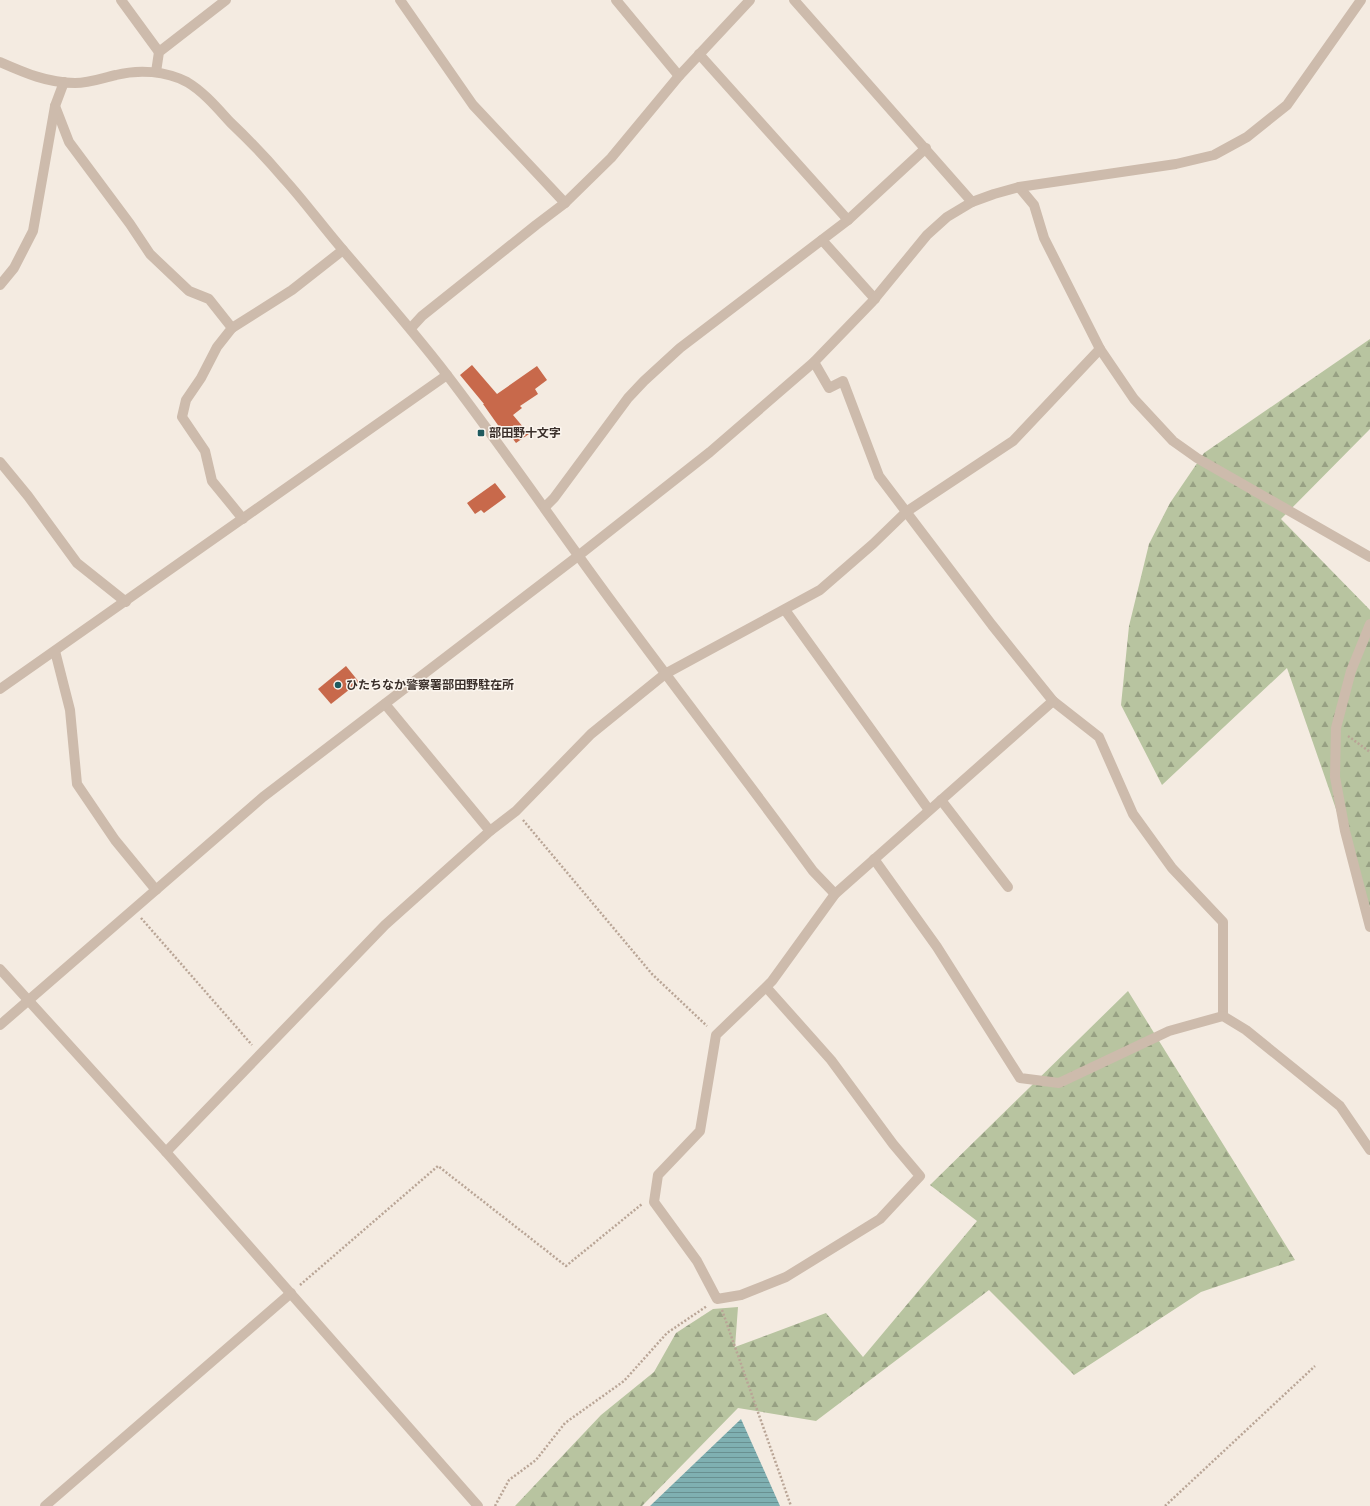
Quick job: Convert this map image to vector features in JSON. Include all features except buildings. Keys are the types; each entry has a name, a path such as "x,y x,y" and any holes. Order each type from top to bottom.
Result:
{"street":[{"path":"121,0 159,52"},
{"path":"156,72 159,52 226,0"},
{"path":"400,0 473,105 566,203"},
{"path":"616,0 679,76"},
{"path":"410,328 422,316 458,287 566,203 611,158 679,76 750,0"},
{"path":"794,0 972,202"},
{"path":"0,1025 263,797 578,556 710,452 814,362 875,299 927,235 948,217 972,202 1019,187 1176,164 1214,155 1247,137 1287,105 1361,0"},
{"path":"699,54 848,220"},
{"path":"0,62 30,76 64,82 93,82 130,72 156,72 174,76 189,83 210,101 255,146 286,181 410,328 447,375 545,507 578,556 813,871 835,894"},
{"path":"0,285 14,268 33,231 55,106 64,82"},
{"path":"55,106 69,142 130,224 150,254 189,291 208,299 232,328"},
{"path":"545,507 554,498 628,398 644,381 680,348 848,220 926,148"},
{"path":"1019,187 1034,205 1044,238 1100,349 1134,399 1173,440 1197,458 1370,557"},
{"path":"822,240 875,299"},
{"path":"243,519 212,481 205,451 182,418 186,400 201,378 217,347 232,328 292,290 343,250"},
{"path":"166,1152 385,925 490,831 516,811 591,734 666,674 820,590 873,544 906,512 1013,441 1100,349"},
{"path":"814,362 829,388 843,381 879,476 992,625 1053,701 1098,737 1133,814 1172,868 1223,922 1223,1016"},
{"path":"0,688 126,602 447,375"},
{"path":"0,462 28,496 77,563 126,602"},
{"path":"785,610 929,810"},
{"path":"1370,624 1352,671 1336,728 1335,777 1344,831 1370,927"},
{"path":"55,651 70,710 77,784 115,840 156,890"},
{"path":"766,987 831,1060 893,1144 920,1176 880,1219 786,1277 741,1295 718,1299 698,1261 654,1202 658,1175 700,1131 716,1035 766,987 772,982 835,894 1053,701"},
{"path":"385,704 490,831"},
{"path":"941,800 1008,887"},
{"path":"874,859 937,947 1020,1078 1059,1083 1169,1030 1223,1016 1246,1030 1340,1106 1370,1150"},
{"path":"0,969 166,1152 478,1506"},
{"path":"45,1506 291,1293"}],"path":[{"path":"1336,728 1370,752"},
{"path":"516,811 652,974 716,1035"},
{"path":"133,909 260,1054"},
{"path":"291,1293 438,1166 566,1266 655,1194"},
{"path":"495,1506 509,1480 536,1460 565,1423 624,1380 667,1333 718,1299 791,1506"},
{"path":"1165,1506 1315,1366"}],"green space":[{"path":"1370,339 1370,429 1281,519 1370,610 1370,907 1287,668 1162,785 1121,705 1129,626 1149,544 1170,503 1204,453"},
{"path":"1128,991 1295,1260 1201,1292 1074,1375 989,1290 816,1421 738,1408 642,1506 515,1506 601,1415 654,1372 676,1333 713,1309 738,1307 735,1347 826,1313 863,1357 977,1221 930,1185"}],"water":[{"path":"741,1419 780,1506 650,1506"}],"place":[{"name":"部田野十文字","path":"481,433"},
{"name":"ひたちなか警察署部田野駐在所","path":"338,685"}]}
